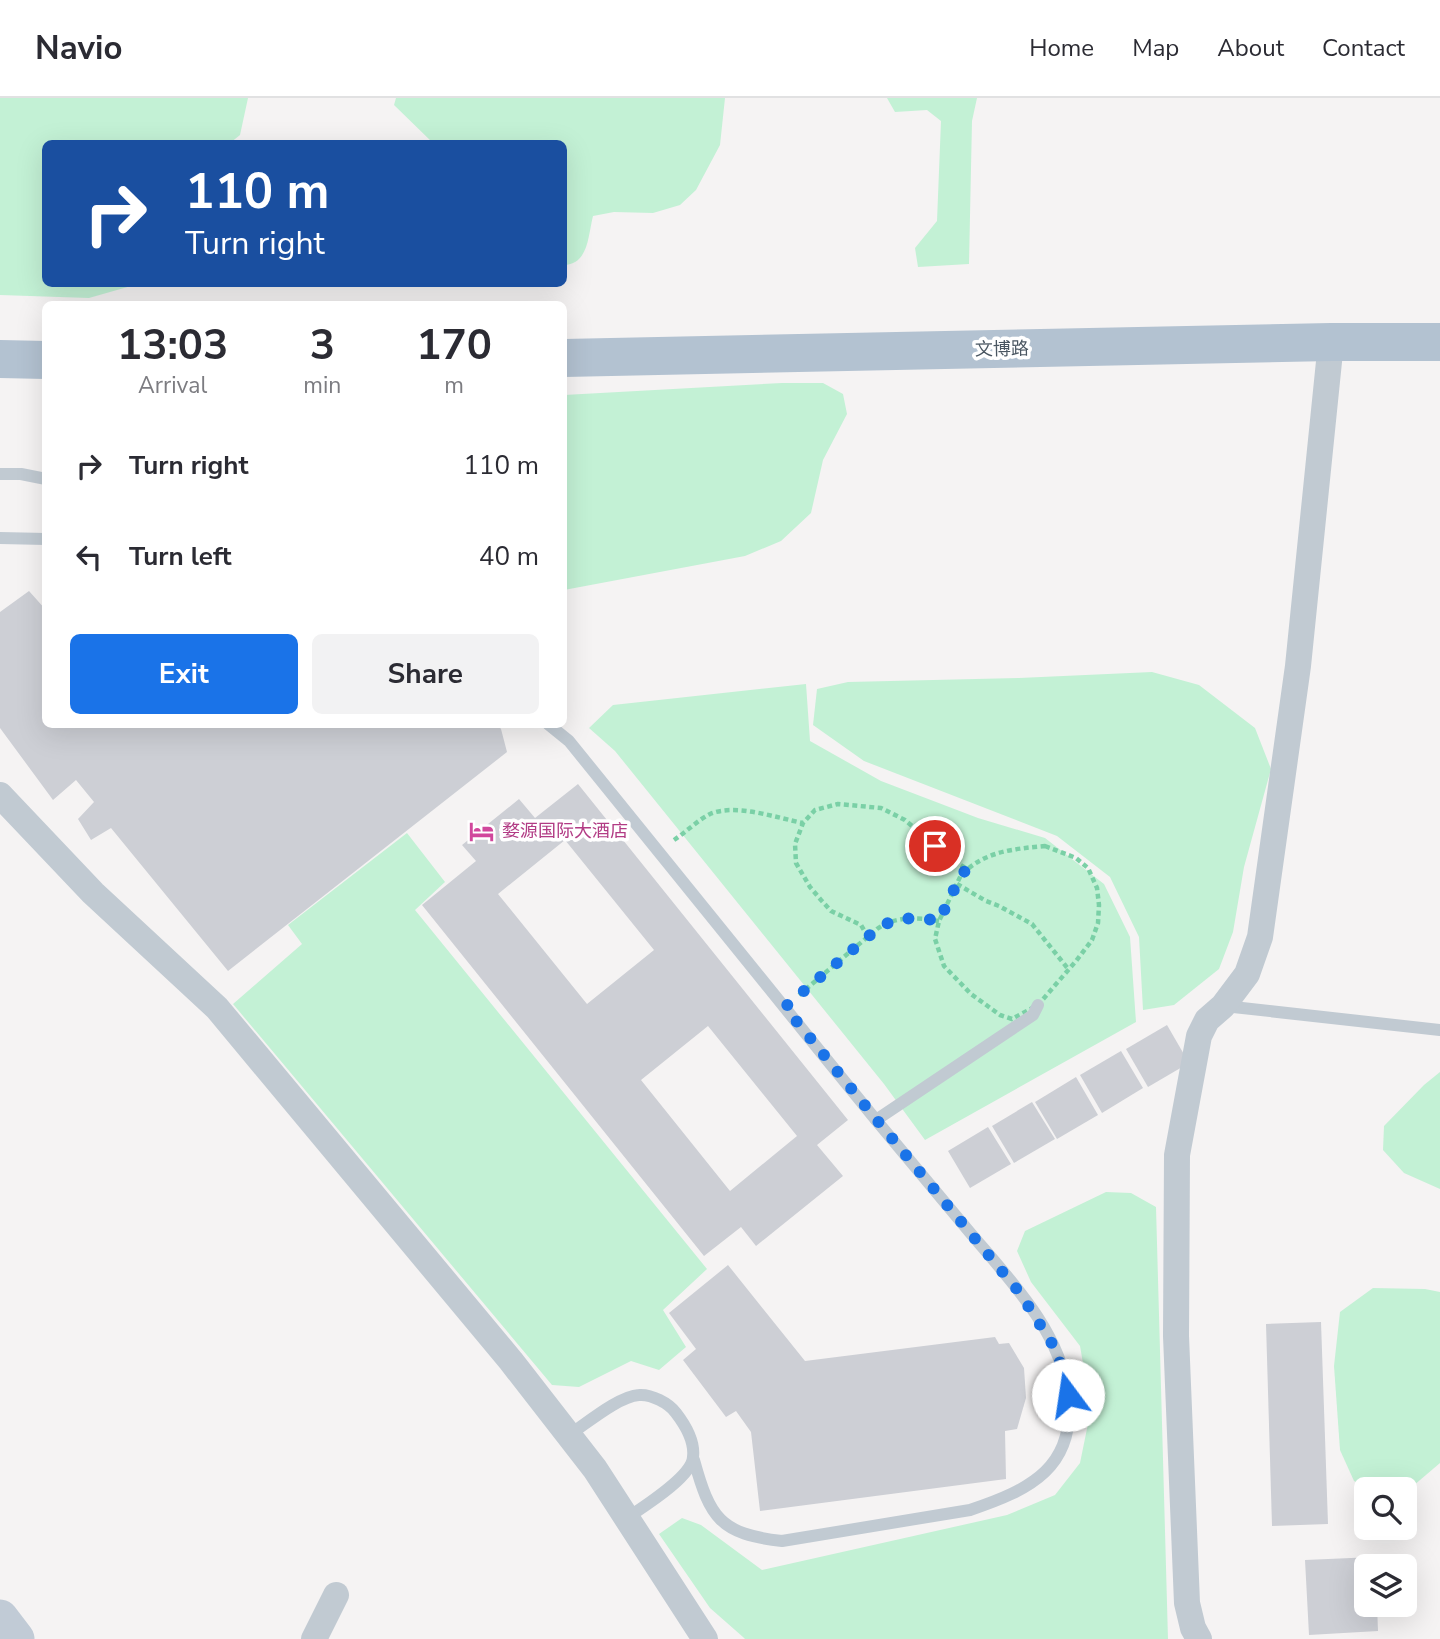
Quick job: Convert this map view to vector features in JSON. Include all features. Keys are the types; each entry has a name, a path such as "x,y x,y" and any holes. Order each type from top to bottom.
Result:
{"main road":[{"name":"文博路","path":"567,358 1440,342"},
{"path":"0,359 42,360"}],"street":[{"path":"1199,1639 1193,1628 1187,1603 1177,1336 1177,1155 1199,1036 1207,1020 1223,1006 1247,974 1260,937 1298,666 1331,342"},
{"path":"0,795 93,893 218,1007 512,1361 595,1469 705,1639"},
{"path":"314,1639 336,1595"},
{"path":"0,1618 16,1639"}],"lane":[{"path":"0,474 42,478"},
{"path":"0,538 42,539"},
{"path":"553,728 569,741 1020,1293 1053,1345 1063,1371 1068,1395 1068,1422 1062,1449 1042,1476 1020,1491 970,1510 782,1541 757,1538 735,1530 719,1520 709,1505 694,1460 692,1439 672,1407 660,1400 640,1394 622,1400 569,1435"},
{"path":"876,1119 1033,1015 1038,1006"},
{"path":"1223,1006 1440,1030"},
{"path":"627,1518 683,1476 694,1460"}],"path":[{"path":"868,937 861,925 831,911 810,887 796,863 795,844 803,823 815,810 838,804 881,808 905,820 967,869"},
{"path":"659,852 708,815 722,810 747,811 803,823"},
{"path":"1045,846 1076,858 1088,868 1097,888 1099,905 1098,923 1092,940 1038,1006 1012,1019 1000,1015 971,994 944,967 935,939 939,921 957,884 967,869 989,855 1015,849 1045,846"},
{"path":"957,884 1032,924 1069,970"},
{"path":"785,1007 888,921 919,918 939,921"}],"green space":[{"path":"0,98 248,98 240,135 234,140 42,140 42,287 128,287 89,298 0,295"},
{"path":"396,98 725,98 720,145 696,190 680,205 653,213 614,212 593,216 583,254 578,260 567,264 567,140 430,140 394,105"},
{"path":"887,98 977,98 972,121 969,264 918,267 915,248 937,221 941,121 927,110 895,112"},
{"path":"823,383 843,394 847,414 823,460 811,513 781,541 745,556 567,589 567,395"},
{"path":"1152,672 1199,685 1255,728 1271,769 1244,867 1233,932 1219,969 1174,1005 1143,1010 1139,937 1110,877 1057,836 864,761 813,725 817,689 848,682"},
{"path":"806,684 810,741 881,781 978,818 1045,838 1104,884 1130,937 1136,1022 925,1140 884,1084 615,751 589,728 613,705"},
{"path":"407,833 445,882 415,910 707,1269 663,1310 686,1347 659,1370 631,1361 579,1387 552,1385 233,1004 302,944 288,925"},
{"path":"1440,1072 1440,1189 1404,1173 1383,1150 1384,1126"},
{"path":"1106,1192 1131,1193 1156,1207 1168,1639 745,1639 710,1608 659,1534 682,1518 701,1525 762,1570 1007,1515 1055,1495 1080,1463 1091,1409 1080,1346 1031,1282 1017,1251 1025,1231"},
{"path":"1373,1288 1425,1289 1440,1292 1440,1463 1417,1483 1417,1477 1354,1477 1354,1481 1340,1450 1334,1366 1340,1312"}],"building":[{"path":"29,591 42,606 42,728 500,728 507,752 228,971 111,828 91,840 78,819 94,802 76,780 53,800 0,728 0,612"},
{"path":"578,784 848,1120 817,1145 843,1176 756,1246 741,1227 704,1256 422,905 476,861 462,845 519,799 535,818","holes":["565,840 654,950 587,1004 498,894","708,1026 797,1136 730,1191 641,1080"]},
{"path":"1167,1025 1189,1063 1148,1087 1126,1049"},
{"path":"1121,1051 1143,1088 1102,1113 1080,1075"},
{"path":"1076,1077 1098,1115 1057,1139 1035,1102"},
{"path":"1032,1102 1055,1139 1014,1163 992,1126"},
{"path":"988,1127 1011,1164 970,1188 948,1151"},
{"path":"728,1265 805,1361 995,1337 999,1344 1009,1343 1024,1368 1026,1398 1017,1429 1005,1431 1006,1479 760,1511 751,1432 736,1411 726,1417 683,1360 696,1349 669,1313"},
{"path":"1321,1322 1328,1524 1272,1526 1266,1324"},
{"path":"1354,1558 1354,1617 1377,1617 1378,1631 1309,1635 1305,1560"}],"place":[{"name":"婺源国际大酒店","path":"482,831"}],"route":[{"path":"935,846 967,869 961,875 939,921 919,918 888,921 785,1007 1020,1293 1053,1345 1063,1371 1068,1395"}]}
